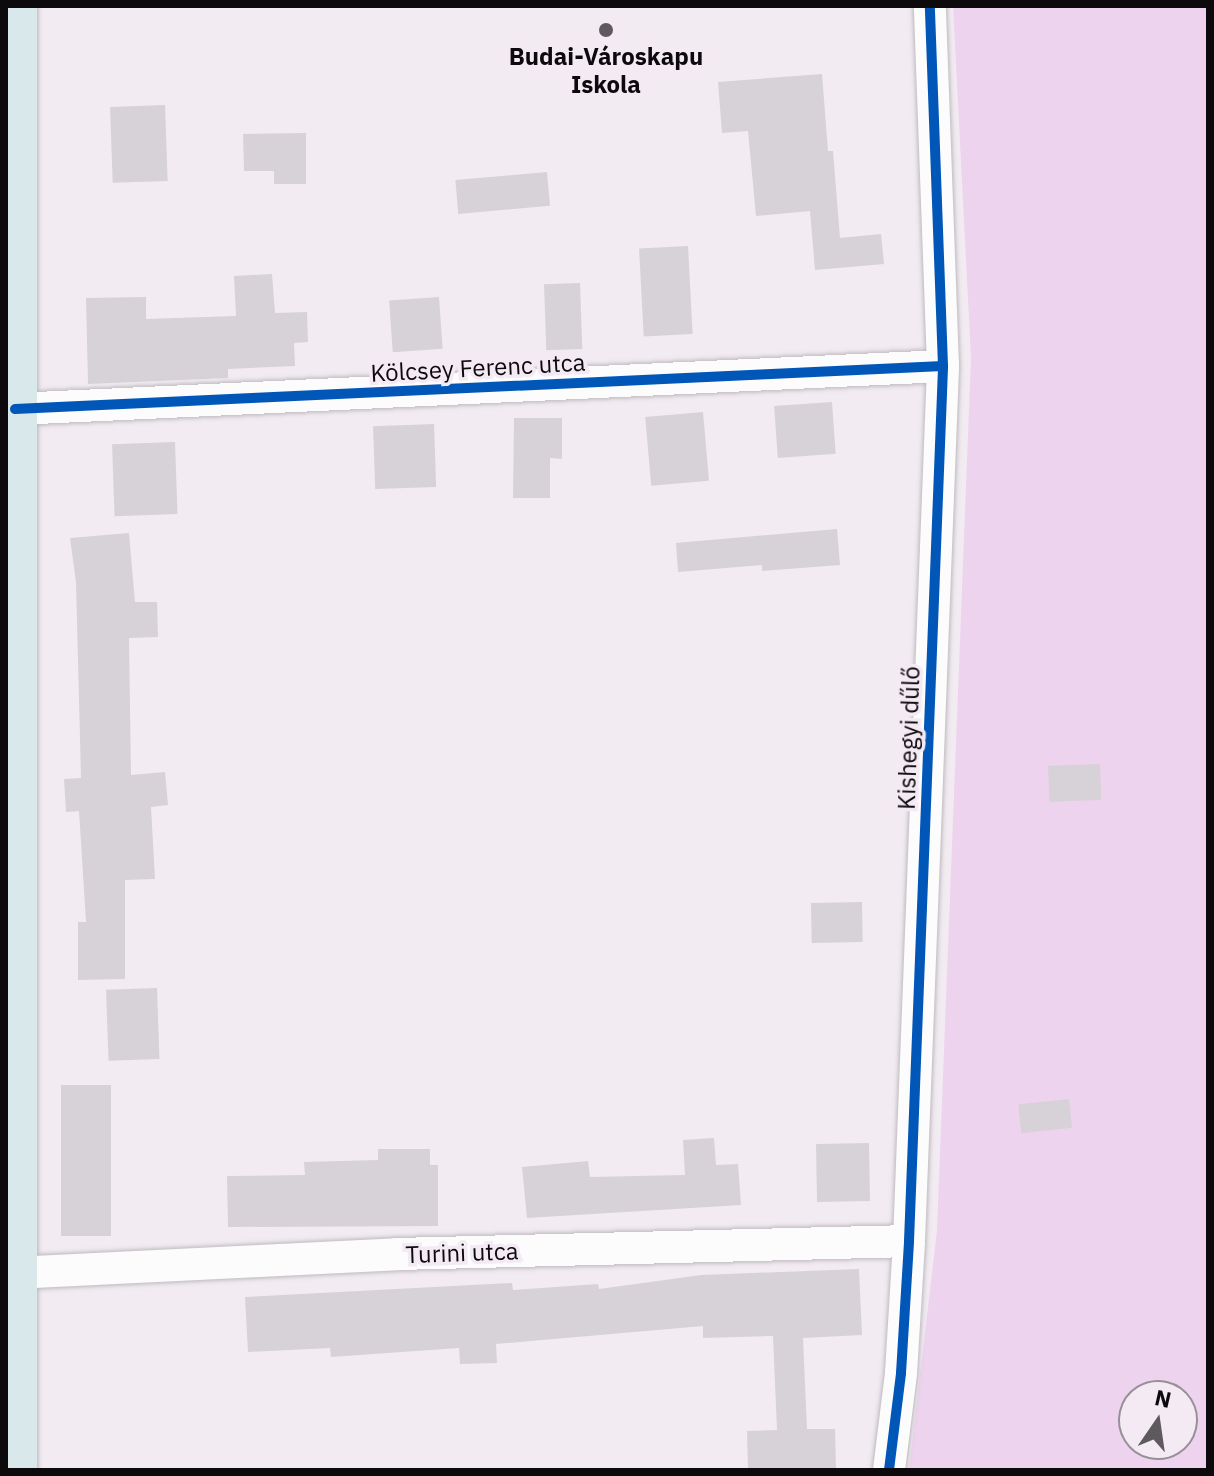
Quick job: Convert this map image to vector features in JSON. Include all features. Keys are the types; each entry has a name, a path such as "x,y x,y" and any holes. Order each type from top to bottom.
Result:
{"main road":[{"path":"15,6 15,409 11,462 11,1193 15,1470"}],"street":[{"name":"Kishegyi dűlő","path":"889,1470 901,1373 909,1241 943,366 930,6"},
{"name":"Kölcsey Ferenc utca","path":"15,409 943,366"},
{"name":"Turini utca","path":"14,1273 397,1254 909,1241"}],"shaded area":[{"path":"953,6 1208,6 1208,1470 909,1470 937,1230 971,358"}],"building":[{"path":"822,74 828,151 833,151 840,238 881,234 884,264 815,270 810,211 756,216 748,131 722,133 718,82"},
{"path":"165,105 168,181 113,183 110,107"},
{"path":"306,133 306,184 274,184 274,171 244,171 243,134"},
{"path":"547,172 550,206 458,214 455,180"},
{"path":"688,246 693,334 644,336 639,249"},
{"path":"272,274 275,313 307,312 308,342 294,343 295,366 228,369 228,378 88,384 86,298 146,297 146,319 236,316 234,276"},
{"path":"580,283 582,349 546,350 544,284"},
{"path":"439,297 443,349 393,352 389,300"},
{"path":"832,402 836,454 778,458 774,406"},
{"path":"703,412 709,481 651,486 645,417"},
{"path":"514,418 562,418 562,459 550,458 550,498 513,498"},
{"path":"434,424 436,487 375,489 373,426"},
{"path":"175,442 178,514 115,516 112,444"},
{"path":"837,529 840,565 762,571 762,565 678,572 676,543"},
{"path":"129,533 135,602 157,602 158,637 129,638 131,775 165,772 168,805 151,807 155,879 125,880 125,979 78,980 78,922 86,922 79,811 66,812 64,779 81,778 76,582 70,538"},
{"path":"1100,764 1101,800 1049,802 1048,766"},
{"path":"862,902 863,942 812,943 811,903"},
{"path":"157,988 159,1059 109,1061 106,990"},
{"path":"61,1085 111,1085 111,1236 61,1236"},
{"path":"1069,1099 1072,1128 1021,1133 1018,1104"},
{"path":"714,1138 716,1165 738,1164 741,1205 527,1218 522,1167 588,1161 590,1177 685,1175 683,1140"},
{"path":"869,1143 870,1201 817,1202 816,1144"},
{"path":"378,1149 430,1149 430,1165 438,1165 438,1226 228,1227 227,1176 305,1175 304,1162 378,1160"},
{"path":"859,1269 862,1335 803,1338 807,1429 835,1429 836,1470 748,1470 747,1431 777,1430 773,1336 703,1338 703,1326 496,1344 497,1363 460,1364 459,1348 331,1357 330,1348 248,1352 245,1297 512,1283 513,1290 598,1284 599,1289 701,1275"}],"cycle path":[{"path":"889,1470 901,1373 909,1241 943,366 930,6"},
{"path":"15,409 943,366"}],"place":[{"name":"Budai-Városkapu Iskola","path":"606,30"}]}
